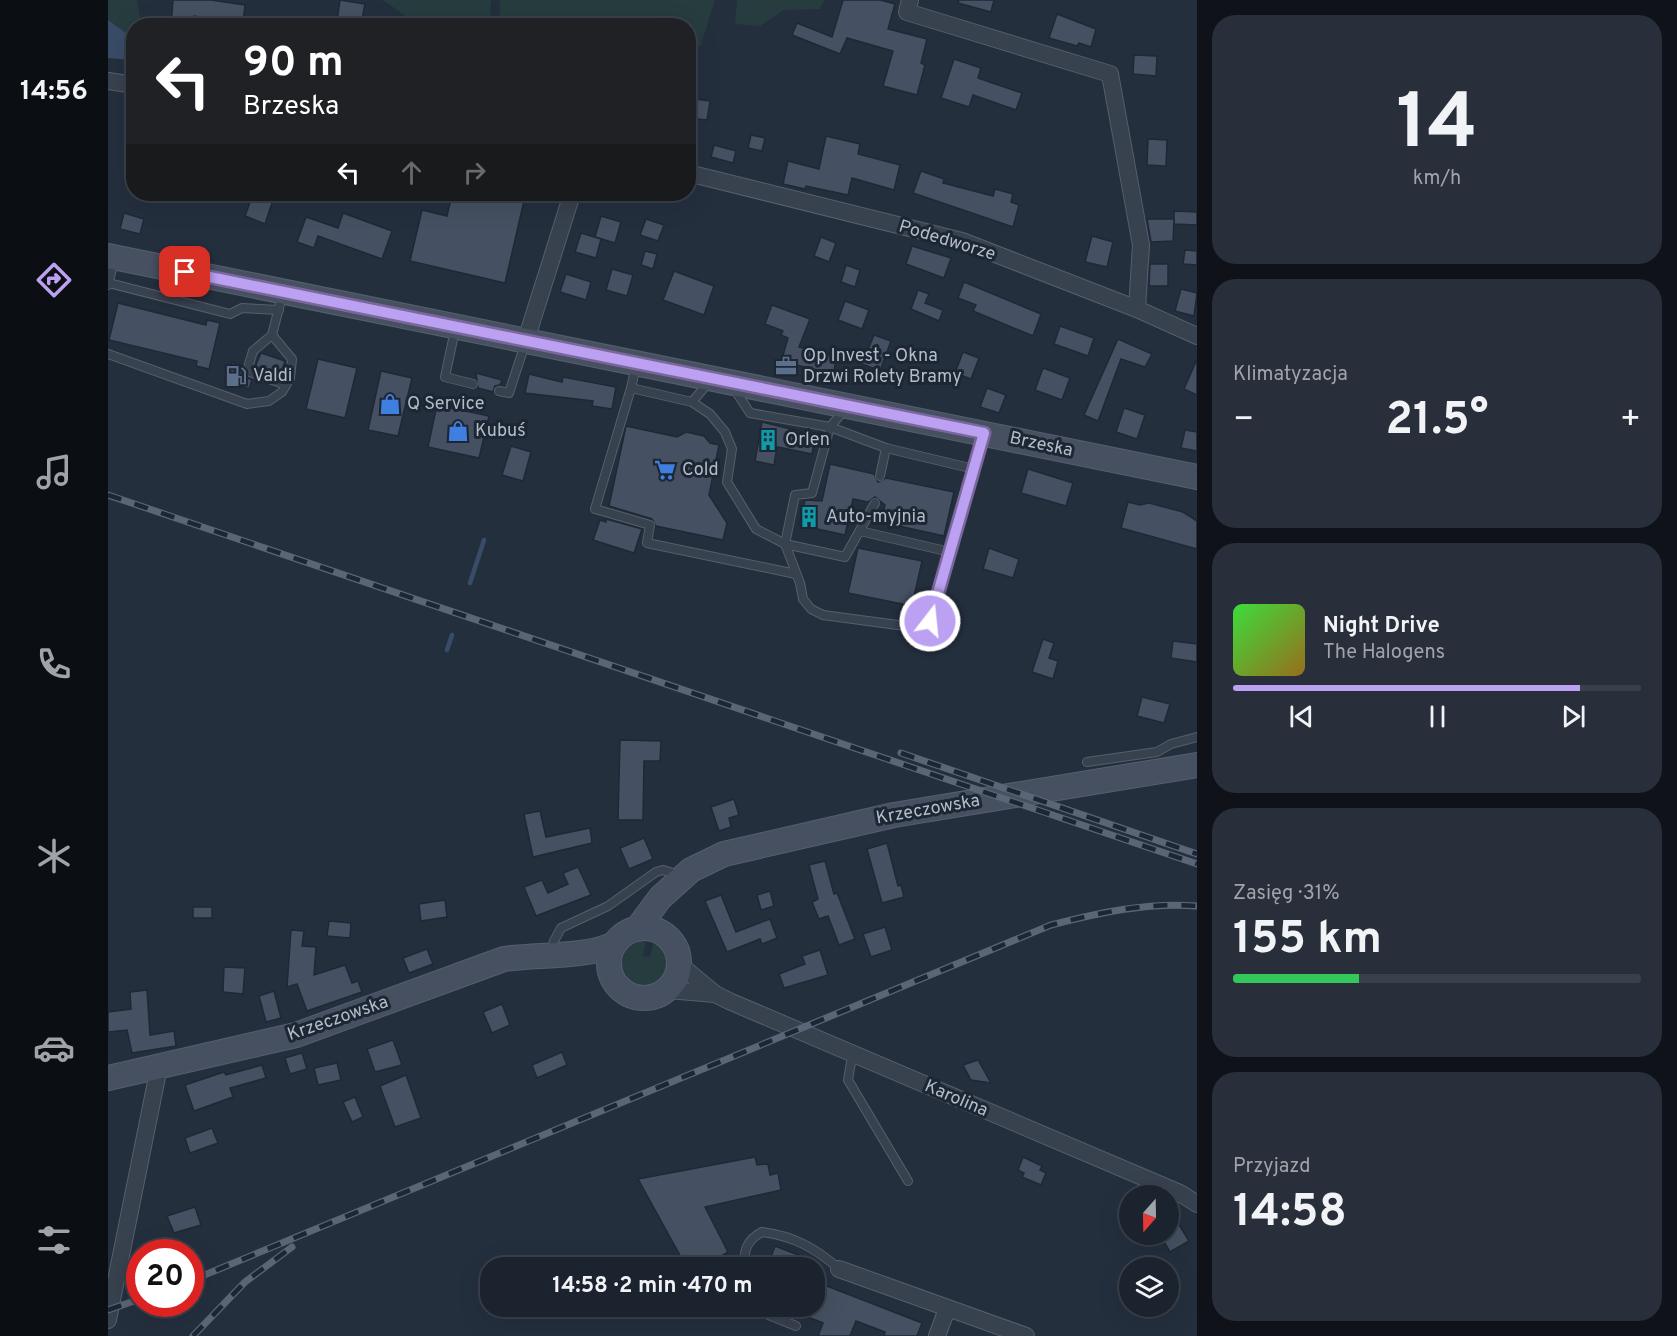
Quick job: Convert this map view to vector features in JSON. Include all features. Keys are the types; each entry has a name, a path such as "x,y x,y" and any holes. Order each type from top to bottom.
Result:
{"main road":[{"name":"Brzeska","path":"111,257 281,301 456,326 1197,477"},
{"name":"Krzeczowska","path":"637,929 660,898 697,865 724,854 894,815 1197,765"},
{"path":"667,936 665,914 677,883"},
{"path":"637,929 653,929 667,936 677,949 680,965 676,980 668,990 650,998 634,997 621,990 610,972 609,958 614,945 624,934 637,929"},
{"name":"Krzeczowska","path":"108,1078 296,1035 393,1001 488,963 512,957 558,955 614,945"},
{"name":"Krzeczowska","path":"558,955 610,972"}],"street":[{"path":"910,0 907,12 1110,74 1141,245 1137,309"},
{"path":"108,81 126,84"},
{"name":"Podedworze","path":"696,175 962,241 1137,309 1197,336"},
{"path":"526,340 570,201"},
{"name":"Karolina","path":"680,965 715,994 852,1056 1180,1193 1197,1204"},
{"name":"Karolina","path":"668,990 715,994"},
{"path":"108,1320 159,1067"},
{"path":"839,1269 1026,1336"},
{"path":"937,1336 947,1309"}],"lane":[{"path":"111,257 108,284 230,314 242,308 281,301 272,335 253,351 247,371 286,385"},
{"path":"456,326 445,377 473,384"},
{"path":"108,354 248,404 269,401 282,392 286,385 292,359 272,335"},
{"path":"499,391 509,393 526,340"},
{"path":"637,363 596,509 650,525 647,543 796,574"},
{"path":"692,402 721,380 750,413 830,427 886,448 974,469"},
{"path":"631,388 692,402 705,410 725,432 732,449 727,482 756,529 785,544 845,557 874,503"},
{"path":"848,406 830,427 812,493 795,495 785,544 803,599 811,609 823,615 920,628 930,621 984,433"},
{"path":"880,476 886,448"},
{"path":"860,531 950,552"},
{"path":"1087,762 1157,752 1171,744 1197,738"},
{"path":"558,955 557,933 566,924 608,906 656,872 669,871 677,883"},
{"path":"852,1056 848,1080 908,1181"},
{"path":"746,1257 746,1246 752,1238 762,1232 805,1243 823,1254 839,1269"},
{"path":"774,1317 796,1326"}],"green space":[{"path":"108,0 137,0 140,18 126,18 126,33 108,20"},
{"path":"383,0 491,0 490,18 408,18"},
{"path":"500,0 715,0 701,45 696,49 696,18 500,18"},
{"path":"737,0 824,0 820,9 784,10 760,26 735,24"},
{"path":"642,939 646,942 643,956 650,957 653,944 657,943 668,958 668,967 664,977 647,987 629,981 621,964 627,946"}],"water":[{"path":"108,20 126,33 126,59 108,58"}],"building":[{"path":"173,0 211,0 245,5 244,18 194,16 194,18 172,18"},
{"path":"340,0 365,4 362,18 337,18"},
{"path":"843,0 880,0 895,4 888,29 927,39 921,63 925,65 917,95 883,86 893,51 847,38 840,54 792,35 797,23 832,37"},
{"path":"959,0 994,0 991,12 958,3"},
{"path":"1057,14 1096,29 1091,47 1079,43 1077,46 1049,38"},
{"path":"1134,55 1157,56 1156,76 1133,74"},
{"path":"954,59 981,68 978,78 1022,93 1016,110 973,95 969,107 941,98"},
{"path":"696,99 710,101 707,120 696,119"},
{"path":"751,135 765,138 762,151 748,148"},
{"path":"826,136 860,144 858,154 900,165 894,190 852,178 848,195 806,186 805,189 783,184 788,161 819,169"},
{"path":"1148,139 1167,140 1166,166 1147,165"},
{"path":"714,145 736,151 733,163 711,157"},
{"path":"921,171 944,179 943,183 993,196 995,189 1013,194 1011,202 1019,205 1013,227 913,193"},
{"path":"250,201 273,201 265,224 245,216"},
{"path":"450,201 524,201 505,283 410,261 422,210 447,216"},
{"path":"1174,211 1197,212 1197,225 1174,224"},
{"path":"124,213 144,219 140,234 120,229"},
{"path":"343,213 392,231 382,259 318,236 314,248 297,242 306,217 338,228"},
{"path":"601,216 621,222 615,243 595,237"},
{"path":"646,219 664,225 658,241 640,235"},
{"path":"1147,219 1174,219 1173,241 1151,242"},
{"path":"581,233 601,239 596,258 575,252"},
{"path":"1092,236 1113,242 1107,267 1085,262"},
{"path":"821,237 836,243 829,262 814,256"},
{"path":"912,246 951,258 944,278 906,264"},
{"path":"1185,250 1197,251 1197,265 1183,264"},
{"path":"645,251 657,254 653,269 641,265"},
{"path":"1150,264 1168,264 1168,286 1149,286"},
{"path":"846,265 860,270 855,287 841,282"},
{"path":"612,269 633,275 627,296 606,290"},
{"path":"674,271 714,286 704,315 663,300"},
{"path":"566,274 591,282 586,300 560,292"},
{"path":"964,282 1041,314 1033,336 973,311 976,305 958,298"},
{"path":"1181,289 1197,293 1194,316 1175,311"},
{"path":"918,290 929,294 925,303 943,310 939,321 911,309"},
{"path":"845,301 869,310 862,329 838,320"},
{"path":"118,303 206,325 207,320 220,323 209,369 196,366 197,361 109,340"},
{"path":"772,305 810,319 799,347 837,357 833,374 796,365 794,370 780,366 788,338 781,335 783,331 765,324"},
{"path":"1060,326 1094,338 1088,356 1054,344"},
{"path":"874,335 891,341 880,371 862,364"},
{"path":"1118,339 1152,354 1145,367 1121,359 1098,421 1084,415"},
{"path":"963,352 979,358 971,379 955,373"},
{"path":"261,353 285,361 281,375 255,367"},
{"path":"318,359 357,368 345,418 306,409"},
{"path":"1197,359 1197,395 1184,389"},
{"name":"Valdi","path":"232,362 242,366 242,375 252,380 249,389 225,380"},
{"path":"1043,368 1070,378 1062,400 1035,390"},
{"name":"Q Service","path":"381,371 412,378 398,436 368,430"},
{"path":"476,373 502,380 500,385 495,386 493,392 478,388"},
{"path":"529,374 562,382 563,377 616,387 612,409 592,406 593,401 525,393"},
{"path":"987,388 1006,395 999,413 980,407"},
{"name":"Kubuś","path":"437,405 489,416 479,458 428,447"},
{"path":"1124,408 1145,415 1137,439 1116,432"},
{"path":"762,422 815,435 812,454 777,447 774,465 755,461"},
{"name":"Cold","path":"626,426 677,437 686,432 704,436 710,443 719,445 709,495 727,523 723,540 656,526 652,519 609,506"},
{"path":"1185,430 1197,432 1197,451 1181,448"},
{"path":"511,446 531,452 523,481 502,475"},
{"path":"830,464 874,474 878,482 886,478 954,492 944,536 881,522 885,505 875,497 868,502 853,499 845,535 799,525 805,500 822,501"},
{"path":"1028,469 1073,483 1066,506 1021,493"},
{"path":"1128,502 1140,505 1149,503 1183,512 1197,521 1197,549 1121,528"},
{"path":"606,519 642,529 634,553 593,540 600,520 606,522"},
{"path":"858,548 922,561 912,606 848,593"},
{"path":"989,548 1019,559 1013,578 983,569"},
{"path":"1043,639 1054,643 1049,658 1058,661 1053,679 1032,672"},
{"path":"1173,641 1197,644 1197,662 1171,658"},
{"path":"1142,697 1170,704 1164,723 1137,716"},
{"path":"620,740 661,741 660,761 644,761 643,820 618,820"},
{"path":"734,799 739,815 729,818 731,827 719,831 711,807"},
{"path":"540,811 546,837 590,828 592,843 533,857 524,814"},
{"path":"644,838 653,859 629,869 620,848"},
{"path":"887,843 898,886 901,885 904,897 882,903 867,849"},
{"path":"825,861 834,894 837,893 855,939 839,945 828,916 819,919 812,902 818,899 809,865"},
{"path":"578,867 591,895 536,916 524,887 542,880 548,893 568,884 563,873"},
{"path":"770,891 774,906 761,910 757,895"},
{"path":"721,895 736,932 770,919 777,938 762,944 760,939 727,952 705,901"},
{"path":"445,900 447,917 421,921 419,904"},
{"path":"193,907 212,907 212,918 193,918"},
{"path":"329,921 351,923 350,938 327,936"},
{"path":"885,927 892,950 871,957 863,934"},
{"path":"291,930 304,931 302,946 316,947 314,975 345,965 352,983 358,981 362,992 307,1011 297,984 287,987"},
{"path":"427,949 433,964 409,973 403,958"},
{"path":"820,950 828,975 784,988 779,974 805,964 802,956"},
{"path":"224,967 245,968 243,994 223,992"},
{"path":"147,990 150,1035 174,1031 176,1046 132,1053 127,1030 108,1032 108,1012 131,1009 130,992"},
{"path":"274,991 281,1018 266,1022 259,996"},
{"path":"502,1004 510,1025 492,1033 483,1012"},
{"path":"393,1040 402,1065 375,1072 367,1049"},
{"path":"562,1052 567,1065 537,1078 532,1065"},
{"path":"302,1053 307,1069 290,1074 285,1058"},
{"path":"978,1060 991,1083 971,1080 963,1065"},
{"path":"337,1063 341,1080 318,1085 314,1068"},
{"path":"262,1065 266,1078 230,1088 233,1097 194,1111 185,1085 224,1072 226,1075"},
{"path":"406,1075 421,1118 395,1127 380,1086"},
{"path":"355,1097 363,1117 352,1122 343,1102"},
{"path":"212,1128 218,1143 190,1153 185,1138"},
{"path":"755,1157 757,1165 768,1164 770,1175 778,1173 781,1190 705,1207 728,1252 724,1257 681,1257 638,1179"},
{"path":"1023,1157 1042,1166 1040,1170 1046,1173 1041,1185 1022,1177 1024,1173 1018,1170"},
{"path":"195,1207 201,1225 174,1233 167,1216"},
{"path":"1179,1225 1189,1241 1170,1252 1166,1245 1179,1245"},
{"path":"775,1246 803,1257 771,1257"},
{"path":"825,1285 922,1323 917,1336 884,1336 885,1332 856,1321 850,1336 818,1336 823,1323 808,1317 825,1317"}],"waterway":[{"path":"470,583 484,540"},
{"path":"447,650 452,635"}],"railway":[{"path":"108,495 1197,864"},
{"path":"901,753 1197,854"},
{"path":"204,1275 1051,925 1141,907 1197,906"},
{"path":"193,1336 245,1282 292,1247"},
{"path":"108,1310 126,1304"}],"place":[{"name":"Op Invest - Okna Drzwi Rolety Bramy","path":"786,366"},
{"name":"Valdi","path":"236,376"},
{"name":"Q Service","path":"390,404"},
{"name":"Kubuś","path":"458,431"},
{"name":"Orlen","path":"768,440"},
{"name":"Cold","path":"665,470"},
{"name":"Auto-myjnia","path":"809,517"}],"route":[{"path":"185,272 984,433 930,621"}]}
